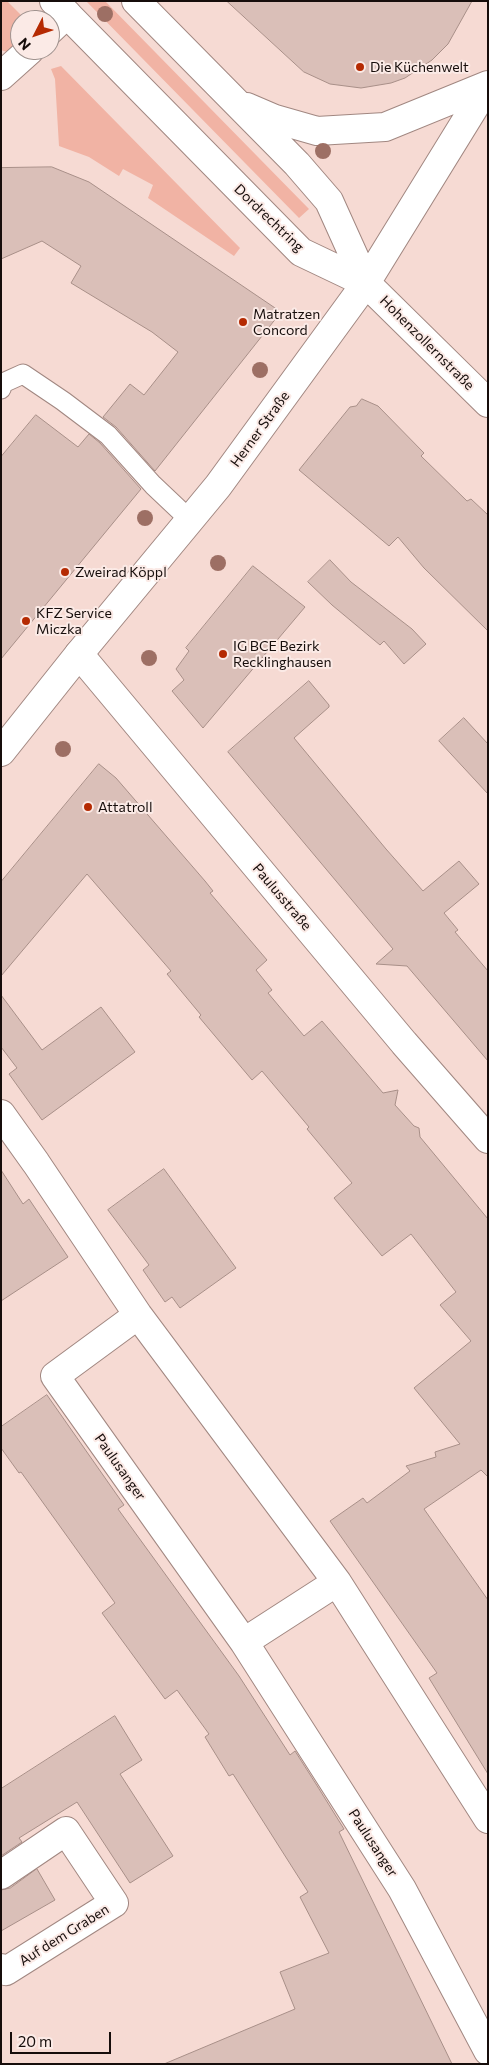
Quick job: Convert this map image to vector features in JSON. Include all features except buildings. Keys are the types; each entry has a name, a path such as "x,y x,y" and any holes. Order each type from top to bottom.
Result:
{"street":[{"path":"136,1 297,164 329,201 366,283"},
{"name":"Dordrechtring","path":"60,18 301,252 366,283"},
{"path":"1,76 19,60"},
{"name":"Herner Straße","path":"237,103 276,119 317,131 385,127 488,85"},
{"name":"Herner Straße","path":"1,752 79,654 218,486 366,283 488,85"},
{"name":"Hohenzollernstraße","path":"366,283 488,403"},
{"name":"Paulusstraße","path":"79,654 404,1043 488,1139"},
{"path":"1,1114 138,1315 337,1582 488,1820"},
{"name":"Paulusanger","path":"138,1315 55,1376 244,1642 402,1888 488,2051"},
{"path":"244,1642 337,1582"},
{"name":"Auf dem Graben","path":"1,1874 66,1831 114,1904 6,1971 1,1968"}],"lane":[{"path":"1,389 2,384 23,374 63,401 108,435 153,485 190,520"}],"shaded area":[{"path":"1,1 7,1 16,10 10,10 10,49 7,52 1,50"},
{"path":"86,1 105,1 309,209 299,218"},
{"path":"61,66 240,248 234,256 148,198 153,185 123,169 119,176 89,157 59,146 55,79 51,69"}],"place":[{"name":"Die Küchenwelt","path":"360,67"},
{"name":"Matratzen Concord","path":"243,322"},
{"name":"Zweirad Köppl","path":"65,572"},
{"name":"KFZ Service Miczka","path":"26,621"},
{"name":"IG BCE Bezirk Recklinghausen","path":"223,654"},
{"name":"Attatroll","path":"88,807"}]}
